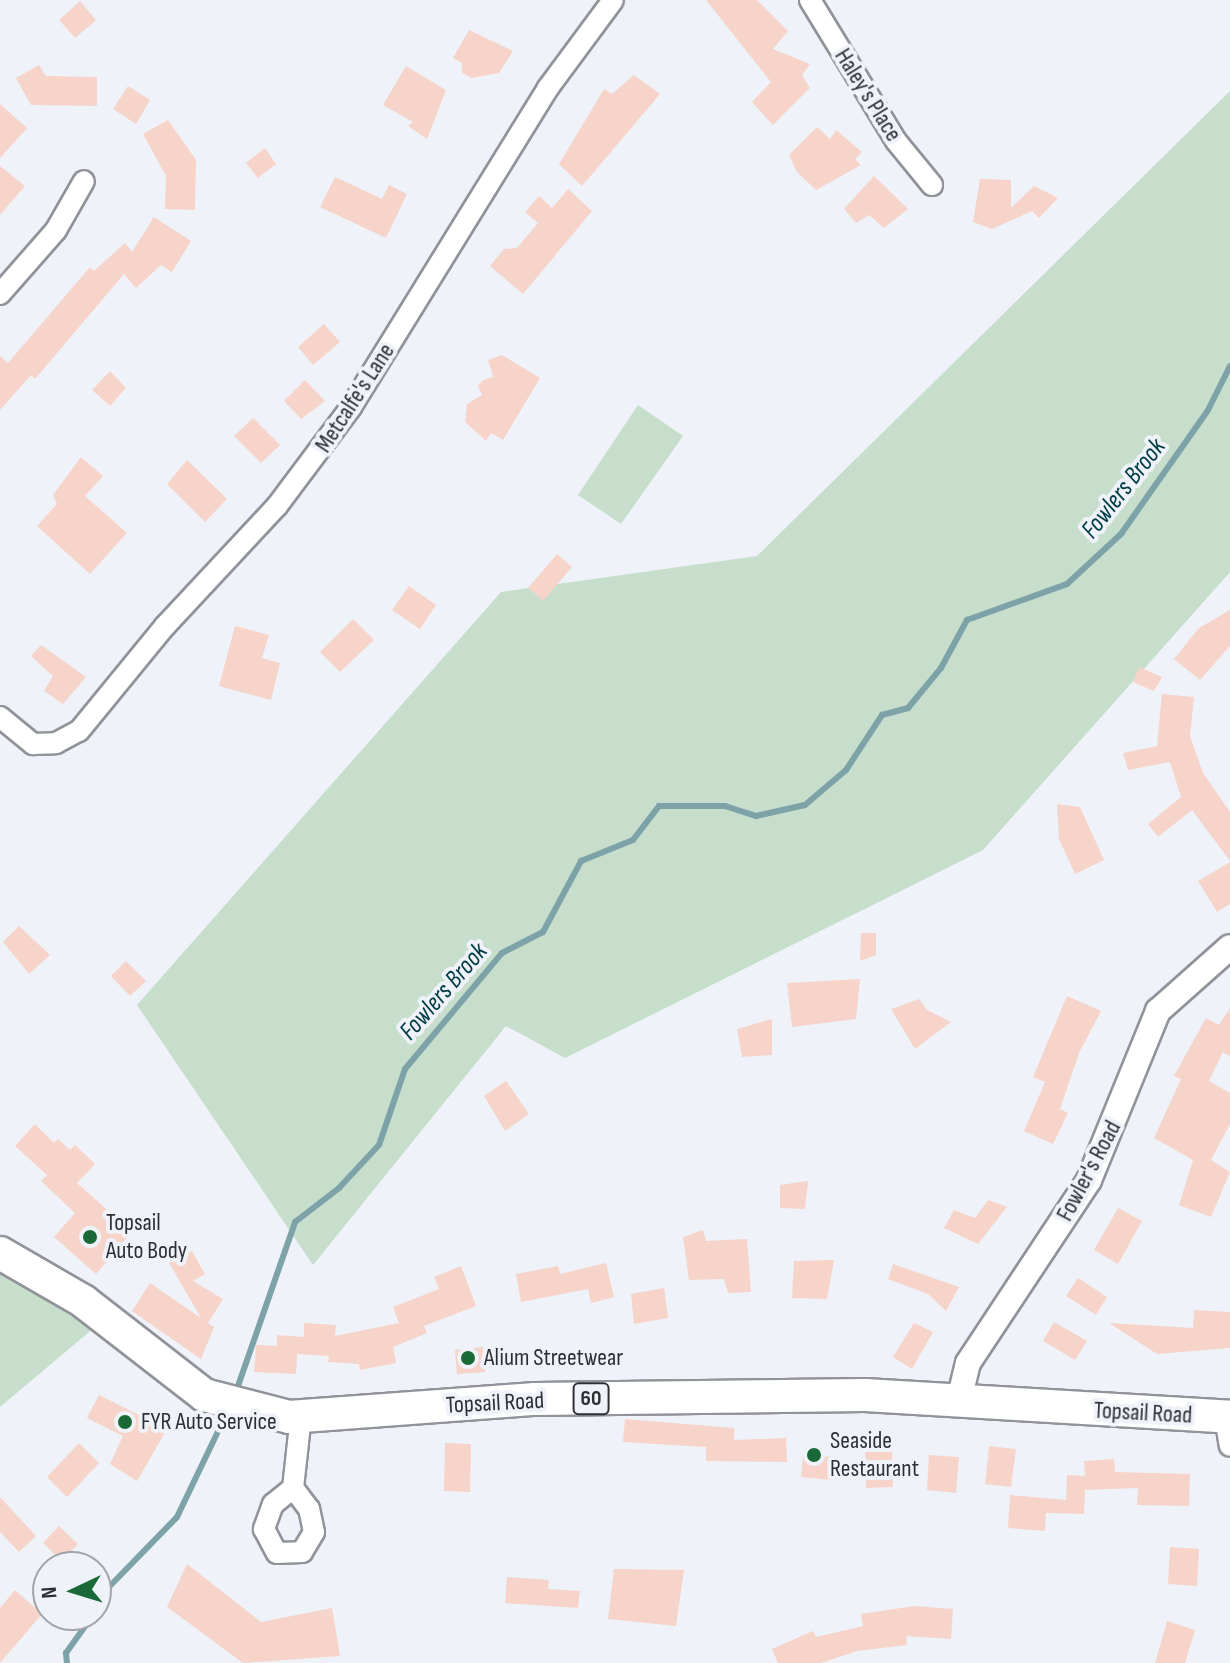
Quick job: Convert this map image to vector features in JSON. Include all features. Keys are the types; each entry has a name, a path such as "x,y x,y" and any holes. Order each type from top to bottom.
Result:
{"main road":[{"name":"Topsail Road","path":"0,1253 83,1301 204,1395 301,1416 535,1399 865,1395 1228,1426"}],"street":[{"name":"Metcalfe's Lane","path":"0,717 25,740 40,745 79,731 142,653 311,463 561,68 613,0"},
{"name":"Haley's Place","path":"810,0 896,141 932,185"},
{"path":"0,294 56,230 84,181"},
{"name":"Fowler's Road","path":"958,1404 968,1363 1089,1180 1158,1011 1230,947"},
{"path":"293,1488 301,1416"}],"green space":[{"path":"1230,91 1230,572 983,850 565,1058 506,1026 313,1265 137,1005 501,592 757,556"},
{"path":"638,405 683,436 621,524 578,495"},
{"path":"0,1273 95,1327 0,1407"}],"building":[{"path":"706,0 757,0 788,31 773,49 810,64 802,75 810,88 773,125 752,102 771,82"},
{"path":"80,1 96,20 75,38 59,20"},
{"path":"469,30 513,51 499,73 471,78 462,73 462,63 453,58"},
{"path":"39,65 46,76 97,77 97,106 31,105 16,78"},
{"path":"406,66 446,90 427,139 408,126 413,122 383,105"},
{"path":"634,75 660,94 582,186 559,164 604,89 612,94"},
{"path":"128,86 150,100 136,124 113,109"},
{"path":"0,104 27,128 0,158"},
{"path":"168,120 196,160 195,210 165,209 166,176 143,134"},
{"path":"817,127 830,139 836,130 862,152 855,159 861,165 816,190 797,172 789,155"},
{"path":"265,148 276,164 258,178 246,163"},
{"path":"0,166 25,186 0,215"},
{"path":"874,176 908,209 884,228 869,215 856,223 844,209"},
{"path":"335,177 382,199 389,185 407,194 386,238 320,207"},
{"path":"980,179 1011,180 1011,208 1034,186 1058,198 1039,218 1032,211 992,229 973,222"},
{"path":"568,189 592,211 523,294 490,266 504,249 517,248 538,223 525,212 539,196 552,208"},
{"path":"154,217 191,241 172,272 161,265 136,288 124,274 35,379 31,375 0,410 0,356 8,363 90,267 94,271 125,243 132,252"},
{"path":"324,324 340,342 313,365 298,347"},
{"path":"502,355 540,378 503,440 491,433 486,441 465,422 467,404 482,395 478,386 483,380 493,377 488,360"},
{"path":"110,371 126,388 110,406 92,390"},
{"path":"305,380 325,401 301,419 284,401"},
{"path":"253,418 280,445 261,463 234,436"},
{"path":"81,457 103,476 85,496 127,533 90,574 37,526 57,504 53,495"},
{"path":"187,460 227,499 205,522 167,484"},
{"path":"557,554 572,567 543,601 528,588"},
{"path":"409,586 436,605 420,629 392,610"},
{"path":"1230,610 1230,646 1200,680 1174,659 1199,628"},
{"path":"353,619 374,640 340,672 320,652"},
{"path":"235,626 269,635 262,658 280,663 271,700 219,686"},
{"path":"41,645 86,677 63,704 44,691 53,676 31,656"},
{"path":"1139,667 1162,677 1154,691 1133,682"},
{"path":"1162,694 1194,697 1190,736 1203,773 1230,812 1230,861 1192,810 1158,837 1148,824 1181,797 1170,762 1128,770 1123,753 1157,746"},
{"path":"1057,804 1080,807 1104,860 1075,874 1059,839"},
{"path":"1230,862 1230,904 1217,912 1198,881"},
{"path":"19,926 50,955 29,974 3,942"},
{"path":"861,933 876,933 876,955 860,961"},
{"path":"126,961 146,981 130,996 111,976"},
{"path":"860,979 856,1019 792,1027 787,983"},
{"path":"1067,996 1101,1011 1079,1053 1060,1109 1068,1113 1053,1144 1024,1131 1045,1082 1033,1077"},
{"path":"919,999 927,1010 951,1022 915,1049 891,1009"},
{"path":"1230,1008 1230,1056 1223,1052 1209,1081 1230,1093 1230,1124 1211,1160 1230,1172 1211,1217 1179,1205 1193,1160 1154,1138 1181,1079 1174,1076 1206,1018 1219,1025"},
{"path":"772,1019 772,1055 742,1057 737,1029"},
{"path":"506,1081 529,1114 505,1131 484,1096"},
{"path":"35,1124 54,1143 58,1139 70,1150 75,1145 95,1164 77,1183 132,1232 96,1274 54,1237 75,1213 41,1181 47,1175 15,1146"},
{"path":"808,1181 805,1209 780,1208 780,1185"},
{"path":"988,1200 1007,1207 978,1244 944,1228 954,1210 975,1218"},
{"path":"1118,1208 1142,1221 1118,1264 1094,1250"},
{"path":"703,1230 706,1241 747,1239 751,1292 728,1293 724,1279 689,1280 683,1237"},
{"path":"192,1251 205,1274 193,1281 223,1299 208,1323 214,1327 201,1359 132,1311 150,1283 201,1318 169,1263"},
{"path":"834,1260 827,1299 792,1298 794,1261"},
{"path":"606,1263 614,1297 591,1303 588,1289 521,1302 516,1274 558,1266 560,1274"},
{"path":"893,1264 959,1287 946,1311 928,1294 888,1279"},
{"path":"461,1266 476,1306 424,1326 427,1333 393,1347 396,1363 360,1370 359,1364 328,1362 329,1356 297,1354 296,1374 254,1372 256,1345 277,1346 277,1335 304,1337 304,1323 336,1325 335,1336 399,1323 393,1307 439,1289 434,1277"},
{"path":"1078,1278 1107,1297 1096,1315 1066,1296"},
{"path":"664,1288 668,1318 634,1324 631,1294"},
{"path":"1194,1310 1230,1312 1230,1348 1157,1354 1109,1323 1193,1328"},
{"path":"1054,1322 1087,1341 1075,1360 1043,1341"},
{"path":"914,1323 933,1332 912,1369 893,1357"},
{"path":"483,1347 485,1372 457,1374 455,1350"},
{"path":"99,1395 167,1429 137,1481 110,1464 123,1436 87,1418"},
{"path":"625,1419 734,1428 734,1440 786,1438 787,1462 706,1461 706,1447 623,1442"},
{"path":"79,1443 99,1463 67,1497 47,1477"},
{"path":"445,1443 471,1444 470,1492 444,1491"},
{"path":"989,1446 1016,1449 1011,1487 985,1484"},
{"path":"892,1451 893,1487 866,1488 865,1452"},
{"path":"803,1455 834,1457 833,1480 801,1477"},
{"path":"929,1455 959,1457 956,1493 927,1490"},
{"path":"1114,1459 1115,1472 1190,1474 1189,1506 1137,1505 1138,1488 1085,1490 1084,1514 1046,1513 1045,1531 1008,1528 1010,1495 1066,1500 1067,1475 1085,1476 1084,1461"},
{"path":"0,1497 36,1536 19,1552 0,1532"},
{"path":"59,1526 78,1544 71,1551 51,1551 43,1543"},
{"path":"1170,1547 1199,1549 1197,1586 1168,1584"},
{"path":"187,1564 261,1622 332,1608 340,1656 243,1663 167,1607"},
{"path":"614,1569 684,1570 676,1626 608,1619"},
{"path":"507,1577 549,1580 548,1589 580,1591 578,1608 505,1603"},
{"path":"15,1590 32,1605 32,1626 0,1663 0,1608"},
{"path":"914,1606 953,1609 951,1639 906,1636 907,1645 857,1651 821,1663 778,1663 772,1649 813,1631 816,1637 863,1626 861,1614"},
{"path":"1167,1621 1195,1630 1185,1663 1155,1663"}],"waterway":[{"name":"Fowlers Brook","path":"238,1386 295,1222 339,1188 379,1145 405,1069 502,953 543,932 581,861 633,840 659,806 725,806 756,816 805,805 846,770 882,715 908,708 941,668 967,620 1067,584 1121,534 1208,410 1230,366"},
{"name":"Fowlers Brook","path":"112,1584 177,1517 224,1419"},
{"name":"Fowlers Brook","path":"67,1663 66,1653 82,1631"}],"place":[{"name":"Topsail Auto Body","path":"90,1237"},
{"name":"Alium Streetwear","path":"468,1358"},
{"name":"FYR Auto Service","path":"125,1422"},
{"name":"Seaside Restaurant","path":"814,1455"}]}
